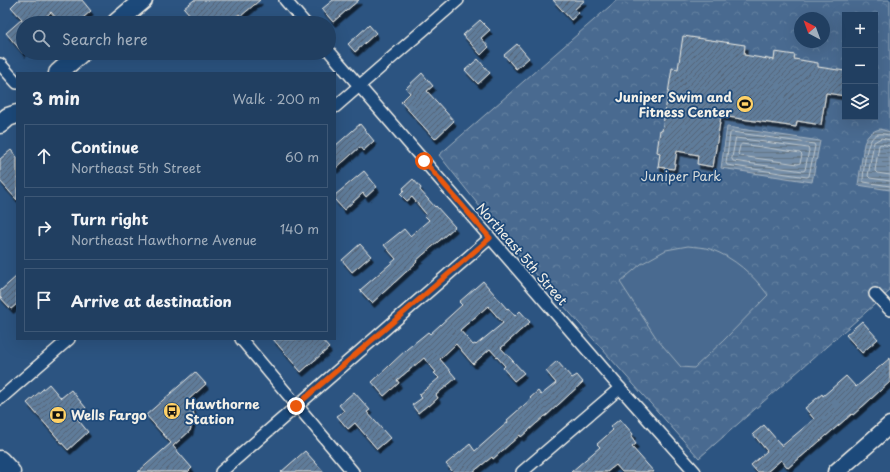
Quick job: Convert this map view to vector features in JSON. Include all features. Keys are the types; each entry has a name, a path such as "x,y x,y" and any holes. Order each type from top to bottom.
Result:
{"main road":[{"path":"124,16 143,0"},
{"path":"59,72 73,60"},
{"path":"0,460 11,472"}],"street":[{"path":"285,0 299,16"},
{"path":"336,106 458,0"},
{"name":"Northeast 5th Street","path":"336,59 620,388 695,472"},
{"path":"0,64 16,83"},
{"path":"221,472 490,238"},
{"path":"875,294 890,310"},
{"path":"0,399 68,340"},
{"path":"242,340 353,472"},
{"path":"522,472 620,388"},
{"path":"836,472 890,425"}],"green space":[{"name":"Juniper Park","path":"617,0 890,0 890,291 699,458 514,250 439,155"},
{"path":"688,246 710,249 727,257 756,280 768,295 694,368 681,367 657,339 620,282 641,264 666,250"}],"water":[{"path":"727,127 820,141 812,182 721,168"},
{"path":"880,129 890,132 890,190 858,185 865,141 870,134"}],"building":[{"path":"18,0 82,0 91,11 85,16 54,16 51,12 47,16 19,16 11,7"},
{"path":"194,0 260,0 241,16 239,14 237,16 191,16 184,8"},
{"path":"333,0 359,0 336,19 336,16 328,16 322,9"},
{"path":"553,0 585,0 575,9 579,13 571,20"},
{"path":"480,20 490,30 481,38 489,47 481,55 463,35"},
{"path":"16,24 16,45 6,33"},
{"path":"369,25 376,33 355,52 348,44"},
{"name":"Juniper Swim and Fitness Center","path":"683,36 745,45 744,55 774,60 775,52 795,55 794,59 818,63 818,67 842,71 842,96 826,93 821,125 797,121 796,127 721,116 713,167 697,164 698,155 677,151 674,169 658,167 660,153 657,152 660,130 662,131 672,68 678,69"},
{"path":"517,44 529,58 516,69 504,55"},
{"path":"478,59 490,73 478,84 465,70"},
{"path":"422,73 433,86 427,91 454,121 435,139 401,102 410,93 406,88"},
{"path":"360,124 374,141 363,151 360,147 336,168 336,145"},
{"path":"11,150 16,156 16,199 0,181 0,159"},
{"path":"364,171 377,187 366,197 363,193 344,210 336,201 336,194"},
{"path":"413,179 421,188 420,190 455,227 416,261 417,262 372,303 360,290 396,259 384,245 404,229 410,236 429,220 412,197 407,201 400,194 404,190 403,188"},
{"path":"360,244 371,256 352,272 342,260"},
{"path":"16,277 16,305 11,309 0,297 0,291"},
{"path":"483,281 515,316 520,311 530,322 501,348 524,373 514,381 503,368 505,366 490,349 473,364 456,344 440,359 456,378 436,395 438,398 429,406 428,405 418,413 412,405 422,398 419,395 439,378 424,358 397,380 399,383 384,396 372,382 407,349 428,332 430,334 462,305 459,302","holes":["488,306 503,323 476,345 473,345 460,330"]},
{"path":"862,321 878,339 862,353 846,335"},
{"path":"274,340 322,340 329,348 301,372"},
{"path":"890,358 890,382 853,415 852,414 788,468 781,460 767,472 757,472 751,465 767,451 753,434 764,425 782,446 814,419 805,408 822,394 823,396 846,376 856,387"},
{"path":"557,361 572,378 577,375 583,382 546,416 521,437 520,435 493,459 492,457 473,472 453,472 446,464 470,444 475,451 508,422 507,420 538,391 541,395 556,383 546,371"},
{"name":"Hawthorne Station","path":"195,372 206,384 188,400 193,408 194,417 190,431 173,446 192,468 188,472 138,472 171,443 146,415"},
{"name":"Wells Fargo","path":"49,384 61,398 71,390 86,408 76,417 88,432 68,450 27,403"},
{"path":"354,392 370,410 367,412 390,438 377,449 355,423 348,429 337,416 344,411 339,405"},
{"path":"620,419 633,434 631,437 636,444 632,447 654,472 622,472 616,465 607,472 571,472 600,447 597,444 613,430 610,427"},
{"path":"305,451 324,472 281,472"}],"place":[{"name":"Juniper Swim and Fitness Center","path":"745,104"},
{"name":"Hawthorne Station","path":"172,411"},
{"name":"Wells Fargo","path":"58,415"}],"route":[{"path":"296,406 490,238 424,161"}]}
